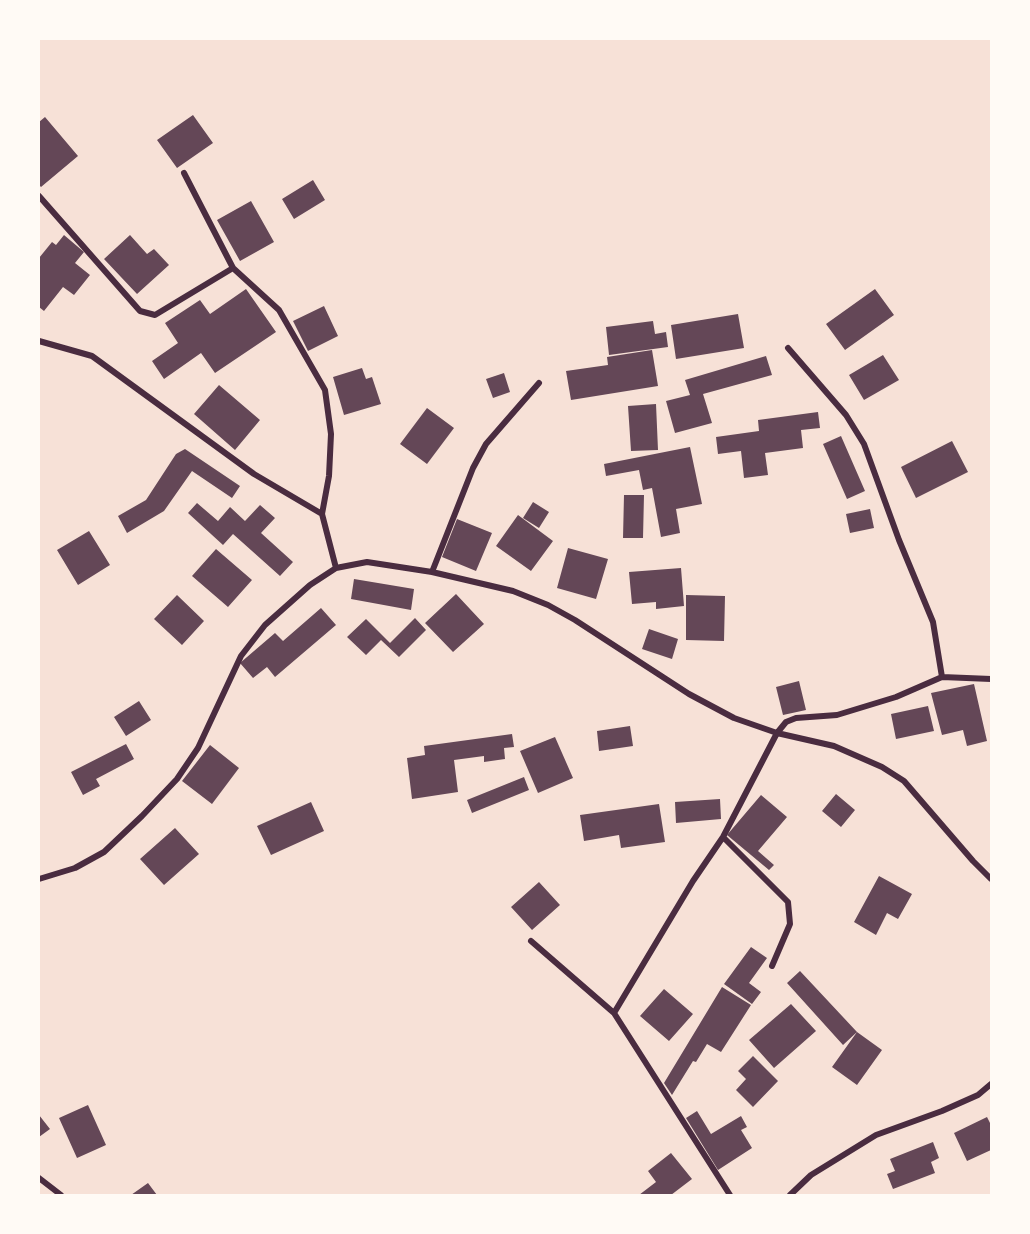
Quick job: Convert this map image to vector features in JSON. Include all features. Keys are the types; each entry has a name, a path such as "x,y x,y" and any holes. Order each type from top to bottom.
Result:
{"street":[{"path":"184,172 233,268 279,310 325,390 331,434 329,476 322,514 336,568"},
{"path":"39,196 140,311 155,315 233,268"},
{"path":"39,340 92,356 254,474 322,514"},
{"path":"788,348 846,415 864,444 899,540 933,622 942,677"},
{"path":"432,572 473,468 486,444 539,382"},
{"path":"39,879 75,868 104,852 142,816 177,779 198,748 241,656 265,625 310,585 336,568 367,562 432,572 513,591 548,605 575,620 689,694 734,718 777,733 834,746 882,767 904,781 991,879"},
{"path":"614,1013 693,881 723,837 777,733 786,722 796,718 837,715 896,698 942,677 991,680"},
{"path":"723,837 788,902 790,924 772,966"},
{"path":"531,941 614,1013 730,1195"},
{"path":"790,1195 811,1175 876,1135 951,1107 978,1095 991,1084"},
{"path":"39,1178 61,1195"}],"building":[{"path":"193,115 213,143 177,168 157,140"},
{"path":"45,117 78,156 41,187 39,185 39,122"},
{"path":"313,180 325,200 294,219 282,199"},
{"path":"251,201 274,242 240,261 217,220"},
{"path":"64,235 84,252 75,263 90,275 74,295 63,287 44,311 39,307 39,258 52,242 56,245"},
{"path":"130,235 147,254 154,249 169,265 137,294 104,259"},
{"path":"246,289 276,332 215,373 201,353 164,379 152,361 178,343 165,323 200,300 210,314"},
{"path":"875,289 894,315 845,350 826,324"},
{"path":"324,306 338,336 308,351 293,321"},
{"path":"738,314 744,348 676,359 671,325"},
{"path":"653,321 655,334 666,332 668,347 609,355 606,327"},
{"path":"652,350 658,386 571,400 566,371 608,365 607,357"},
{"path":"883,355 899,380 864,400 849,375"},
{"path":"766,356 772,375 703,394 712,423 675,433 666,401 690,395 685,380"},
{"path":"362,368 366,379 372,377 381,404 344,415 333,377"},
{"path":"504,373 510,392 493,398 486,379"},
{"path":"219,385 260,420 235,450 194,414"},
{"path":"656,404 658,450 631,451 628,406"},
{"path":"427,408 454,428 427,464 400,444"},
{"path":"818,412 820,428 801,430 803,448 765,453 768,475 744,478 741,451 718,454 716,437 759,431 758,420"},
{"path":"841,436 865,491 847,499 823,444"},
{"path":"952,441 968,472 916,498 901,467"},
{"path":"690,447 702,504 676,509 680,533 661,537 652,488 643,490 639,470 606,476 604,464"},
{"path":"185,449 240,486 232,498 192,471 164,511 127,533 118,516 146,500 176,454"},
{"path":"624,495 644,495 643,538 623,538"},
{"path":"533,502 549,512 539,528 523,518"},
{"path":"197,503 218,521 230,507 245,521 260,505 275,518 261,533 293,562 280,576 233,534 223,545 188,513"},
{"path":"870,509 874,528 850,533 846,514"},
{"path":"518,515 553,541 531,571 496,546"},
{"path":"457,519 492,533 476,571 442,557"},
{"path":"89,531 110,565 78,585 57,550"},
{"path":"568,548 608,559 596,599 557,588"},
{"path":"216,549 252,580 228,607 192,576"},
{"path":"681,568 684,606 656,609 656,602 632,604 629,572"},
{"path":"354,579 414,589 411,610 351,599"},
{"path":"456,594 484,624 453,652 425,623"},
{"path":"177,595 204,621 182,645 154,619"},
{"path":"686,595 725,596 724,641 686,640"},
{"path":"321,608 336,625 275,677 267,667 253,678 240,663 275,633 283,641"},
{"path":"415,618 426,630 399,657 381,640 366,655 347,637 366,619 390,643"},
{"path":"649,629 678,639 672,659 642,649"},
{"path":"799,681 806,710 783,715 776,687"},
{"path":"974,684 987,741 967,746 963,730 942,735 931,693"},
{"path":"139,701 151,720 126,736 114,717"},
{"path":"928,706 934,731 896,739 891,714"},
{"path":"630,726 633,746 599,751 597,731"},
{"path":"512,734 514,747 504,748 505,759 484,762 484,756 454,760 458,792 412,799 407,758 425,755 424,746"},
{"path":"555,737 573,778 538,793 520,751"},
{"path":"126,744 134,759 96,779 100,786 83,795 71,772"},
{"path":"210,745 239,768 212,804 182,781"},
{"path":"524,777 529,790 472,813 467,800"},
{"path":"836,794 855,810 841,827 822,811"},
{"path":"761,795 787,817 758,851 774,865 769,870 727,835"},
{"path":"720,799 721,819 676,823 675,802"},
{"path":"311,802 324,831 271,855 257,826"},
{"path":"659,804 665,842 621,848 619,835 584,841 580,815"},
{"path":"175,828 199,854 164,885 140,859"},
{"path":"879,876 912,894 898,919 887,913 876,935 854,922"},
{"path":"539,882 560,905 532,930 511,907"},
{"path":"751,947 767,958 749,983 761,992 752,1004 724,984"},
{"path":"800,971 857,1032 843,1045 787,983"},
{"path":"722,987 751,1005 721,1052 707,1044 696,1062 693,1061 672,1095 664,1083"},
{"path":"664,989 693,1014 669,1041 640,1016"},
{"path":"791,1004 816,1031 774,1068 749,1040"},
{"path":"857,1032 882,1050 857,1085 832,1067"},
{"path":"753,1056 778,1081 753,1107 736,1090 746,1079 738,1071"},
{"path":"88,1105 106,1145 77,1158 59,1118"},
{"path":"697,1111 711,1134 741,1116 747,1127 741,1130 752,1148 718,1170 686,1118"},
{"path":"39,1115 50,1129 39,1137"},
{"path":"987,1117 991,1125 991,1150 967,1161 954,1133"},
{"path":"933,1142 939,1158 931,1162 935,1173 893,1189 887,1174 895,1171 890,1159"},
{"path":"671,1153 692,1179 671,1195 639,1195 656,1182 648,1171"},
{"path":"148,1183 157,1195 131,1195"}]}
